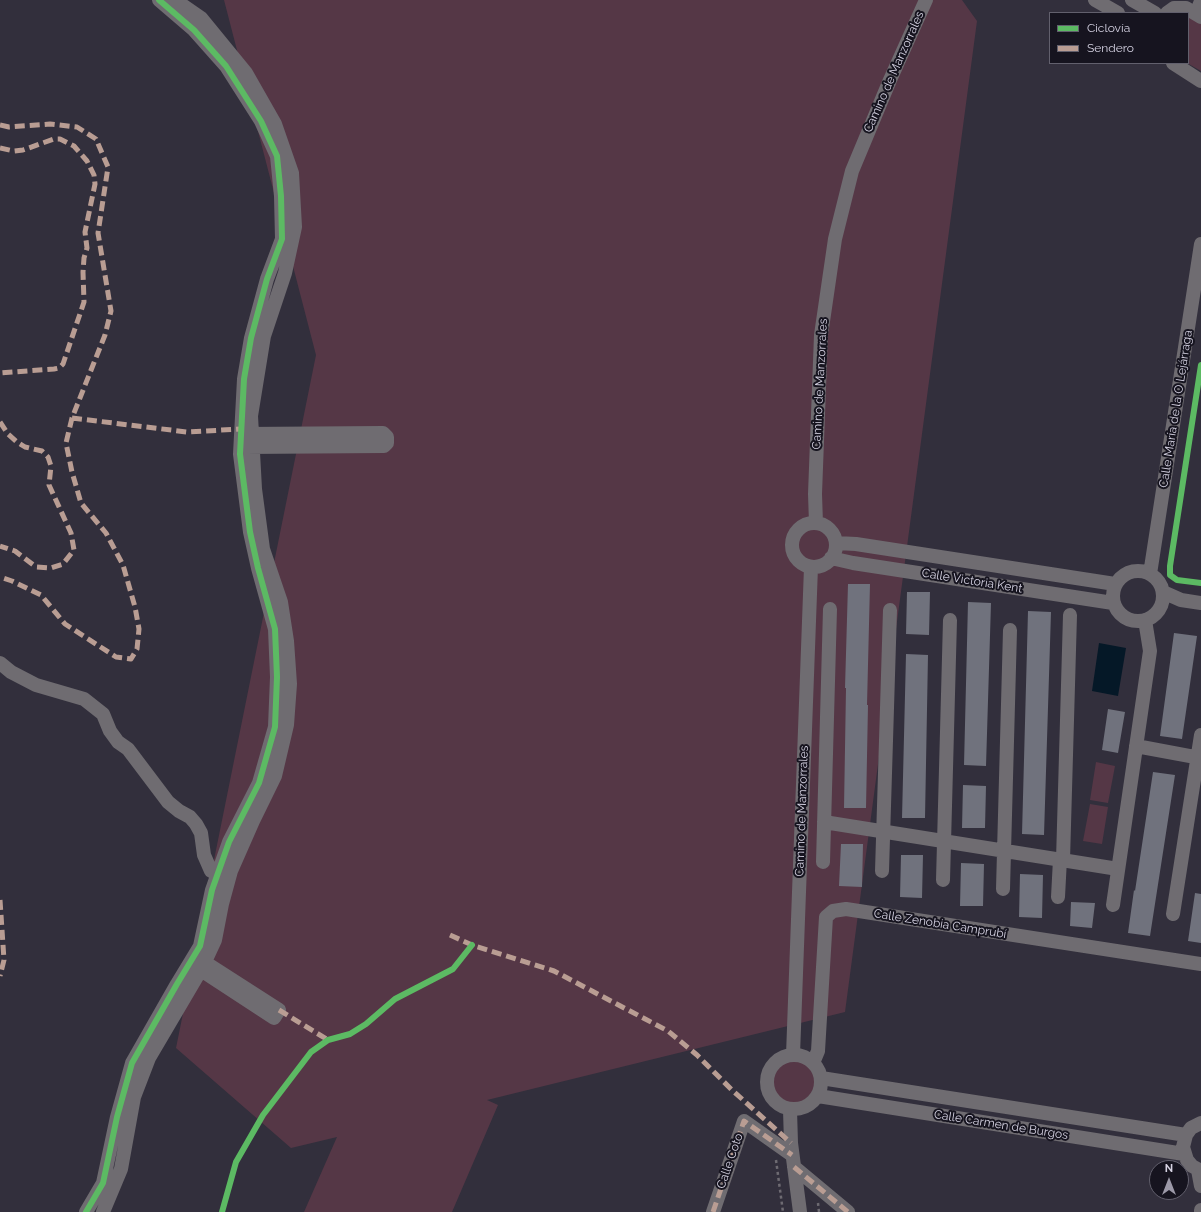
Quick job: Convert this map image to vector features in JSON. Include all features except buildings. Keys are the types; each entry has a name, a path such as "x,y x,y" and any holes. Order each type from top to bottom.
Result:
{"street":[{"path":"159,0 194,30 226,66 261,121 277,156 281,196 282,239 267,279 250,338 244,379 247,440"},
{"path":"103,1212 121,1169 134,1097 149,1058 198,963 200,946 212,890 224,875 229,842 259,782 275,727 277,677 275,629 258,568 250,532 240,454 247,440 264,336 285,273 295,227 292,173 275,124 246,73 201,18 175,0"},
{"name":"Camino de Manzorrales","path":"816,523 815,494 821,335 835,239 852,172 890,80 926,0"},
{"path":"1095,0 1116,12"},
{"path":"1132,0 1153,12"},
{"path":"1168,12 1174,8 1186,8 1198,16 1201,1"},
{"path":"1175,64 1201,81"},
{"name":"Calle María de la O Lejárraga","path":"1150,574 1201,244"},
{"path":"383,433 387,437 387,443 384,446 247,440 383,433"},
{"path":"816,523 829,529 834,536 836,543 836,548 831,558 822,566 811,567 804,565 797,560 793,554 792,539 801,527 808,524 816,523"},
{"name":"Calle Victoria Kent","path":"836,543 856,544 1115,584"},
{"name":"Calle Victoria Kent","path":"831,558 1113,603"},
{"name":"Camino de Manzorrales","path":"793,1055 811,567"},
{"path":"1143,571 1150,574 1157,578 1161,585 1163,600 1161,608 1157,613 1145,620 1129,620 1122,616 1113,603 1112,597 1115,584 1120,578 1131,572 1143,571"},
{"path":"1163,592 1181,600 1201,603"},
{"path":"1161,608 1181,600"},
{"path":"823,862 830,609"},
{"path":"882,871 890,610"},
{"path":"1058,897 1062,859 1070,615"},
{"path":"943,880 950,620"},
{"path":"1113,905 1150,651 1145,620"},
{"path":"1003,889 1010,630"},
{"path":"0,663 11,672 36,685 84,699 103,714 110,731 118,742 128,749 168,802 196,824 201,833 204,855 211,871 224,875"},
{"path":"1173,914 1199,757 1201,734"},
{"path":"1136,746 1199,757"},
{"path":"824,822 1118,869"},
{"name":"Calle Zenobia Camprubí","path":"814,1063 818,1052 826,917 833,910 846,910 1201,964"},
{"path":"198,963 279,1010 274,1018 198,963"},
{"path":"86,1212 103,1183 117,1117 132,1063 198,963"},
{"path":"793,1055 801,1056 814,1063 819,1070 821,1088 818,1096 813,1102 806,1107 790,1110 774,1102 769,1094 767,1081 770,1068 776,1061 784,1056 793,1055"},
{"name":"Calle Carmen de Burgos","path":"821,1078 1186,1135"},
{"name":"Calle Carmen de Burgos","path":"818,1096 1184,1154"},
{"path":"790,1110 791,1144 800,1212"},
{"name":"Calle Coto","path":"713,1212 744,1121 773,1142 848,1212"},
{"path":"1201,1123 1191,1128 1186,1135 1183,1148 1184,1154 1192,1166 1199,1170 1201,1186"}],"path":[{"path":"773,1142 783,1212"}],"shaded area":[{"path":"224,0 962,0 977,21 845,1012 487,1100 498,1105 452,1212 304,1212 337,1137 291,1148 176,1048 316,355"},
{"path":"1189,16 1201,24 1201,71 1189,64"},
{"path":"1096,762 1115,766 1108,803 1090,800"},
{"path":"1090,804 1108,807 1102,844 1083,841"},
{"path":"794,1061 802,1063 811,1071 815,1082 813,1090 805,1099 794,1103 786,1101 777,1093 773,1082 775,1074 783,1065"}],"water":[{"path":"1099,643 1126,648 1118,696 1092,691"}],"marked path":[{"path":"0,125 9,127 50,124 77,127 96,139 108,167 98,233 111,311 105,335 72,418 66,443 72,472 81,503 106,533 123,565 135,607 139,629 137,649 131,659 116,657 65,624 41,595 0,577"},
{"path":"0,148 14,151 23,150 54,139 60,139 74,146 87,161 94,175 95,184 85,232 87,248 84,258 83,272 84,302 63,364 59,368 54,369 0,373"},
{"path":"72,418 187,432 241,429"},
{"path":"0,422 8,434 17,442 25,447 42,451 48,457 51,466 49,485 71,533 74,550 63,564 51,568 36,567 15,551 0,546"},
{"path":"0,900 4,960 0,976"},
{"path":"450,935 472,945 554,971 668,1031 697,1055 732,1090 791,1143"},
{"path":"279,1010 328,1040"},
{"path":"713,1212 744,1121 792,1155"},
{"path":"794,1167 848,1212"}],"cycle path":[{"path":"86,1212 103,1183 117,1117 132,1063 200,946 212,890 229,842 259,783 275,727 277,677 275,629 258,568 250,532 240,454 244,379 251,338 267,279 282,239 281,196 277,156 261,121 226,66 194,30 159,0"},
{"path":"1201,365 1170,566 1170,575 1177,580 1201,583"},
{"path":"222,1212 236,1162 263,1115 311,1052 328,1040 350,1034 366,1024 395,999 453,969 472,945"}]}
